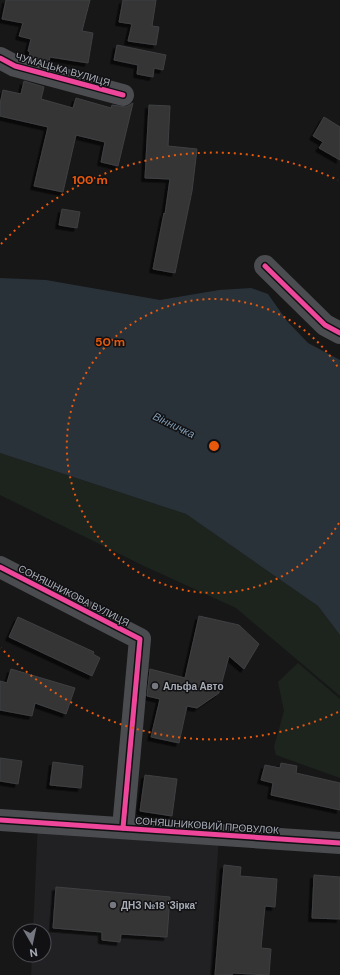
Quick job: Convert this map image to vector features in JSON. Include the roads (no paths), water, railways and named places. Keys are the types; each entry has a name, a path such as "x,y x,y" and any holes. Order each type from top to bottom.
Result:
{"street":[{"name":"ЧУМАЦЬКА ВУЛИЦЯ","path":"0,58 15,66 123,95"},
{"path":"265,266 325,325 340,332"},
{"name":"СОНЯШНИКОВА ВУЛИЦЯ","path":"0,567 140,639 123,828"},
{"name":"СОНЯШНИКОВИЙ ПРОВУЛОК","path":"0,820 340,843"}],"water":[{"name":"Вінничка","path":"0,278 46,280 160,300 219,290 251,288 268,294 287,321 308,343 340,360 340,635 318,606 186,514 0,453"}],"place":[{"name":"Альфа Авто","path":"155,686"},
{"name":"ДНЗ №18 'Зірка'","path":"113,905"}]}
